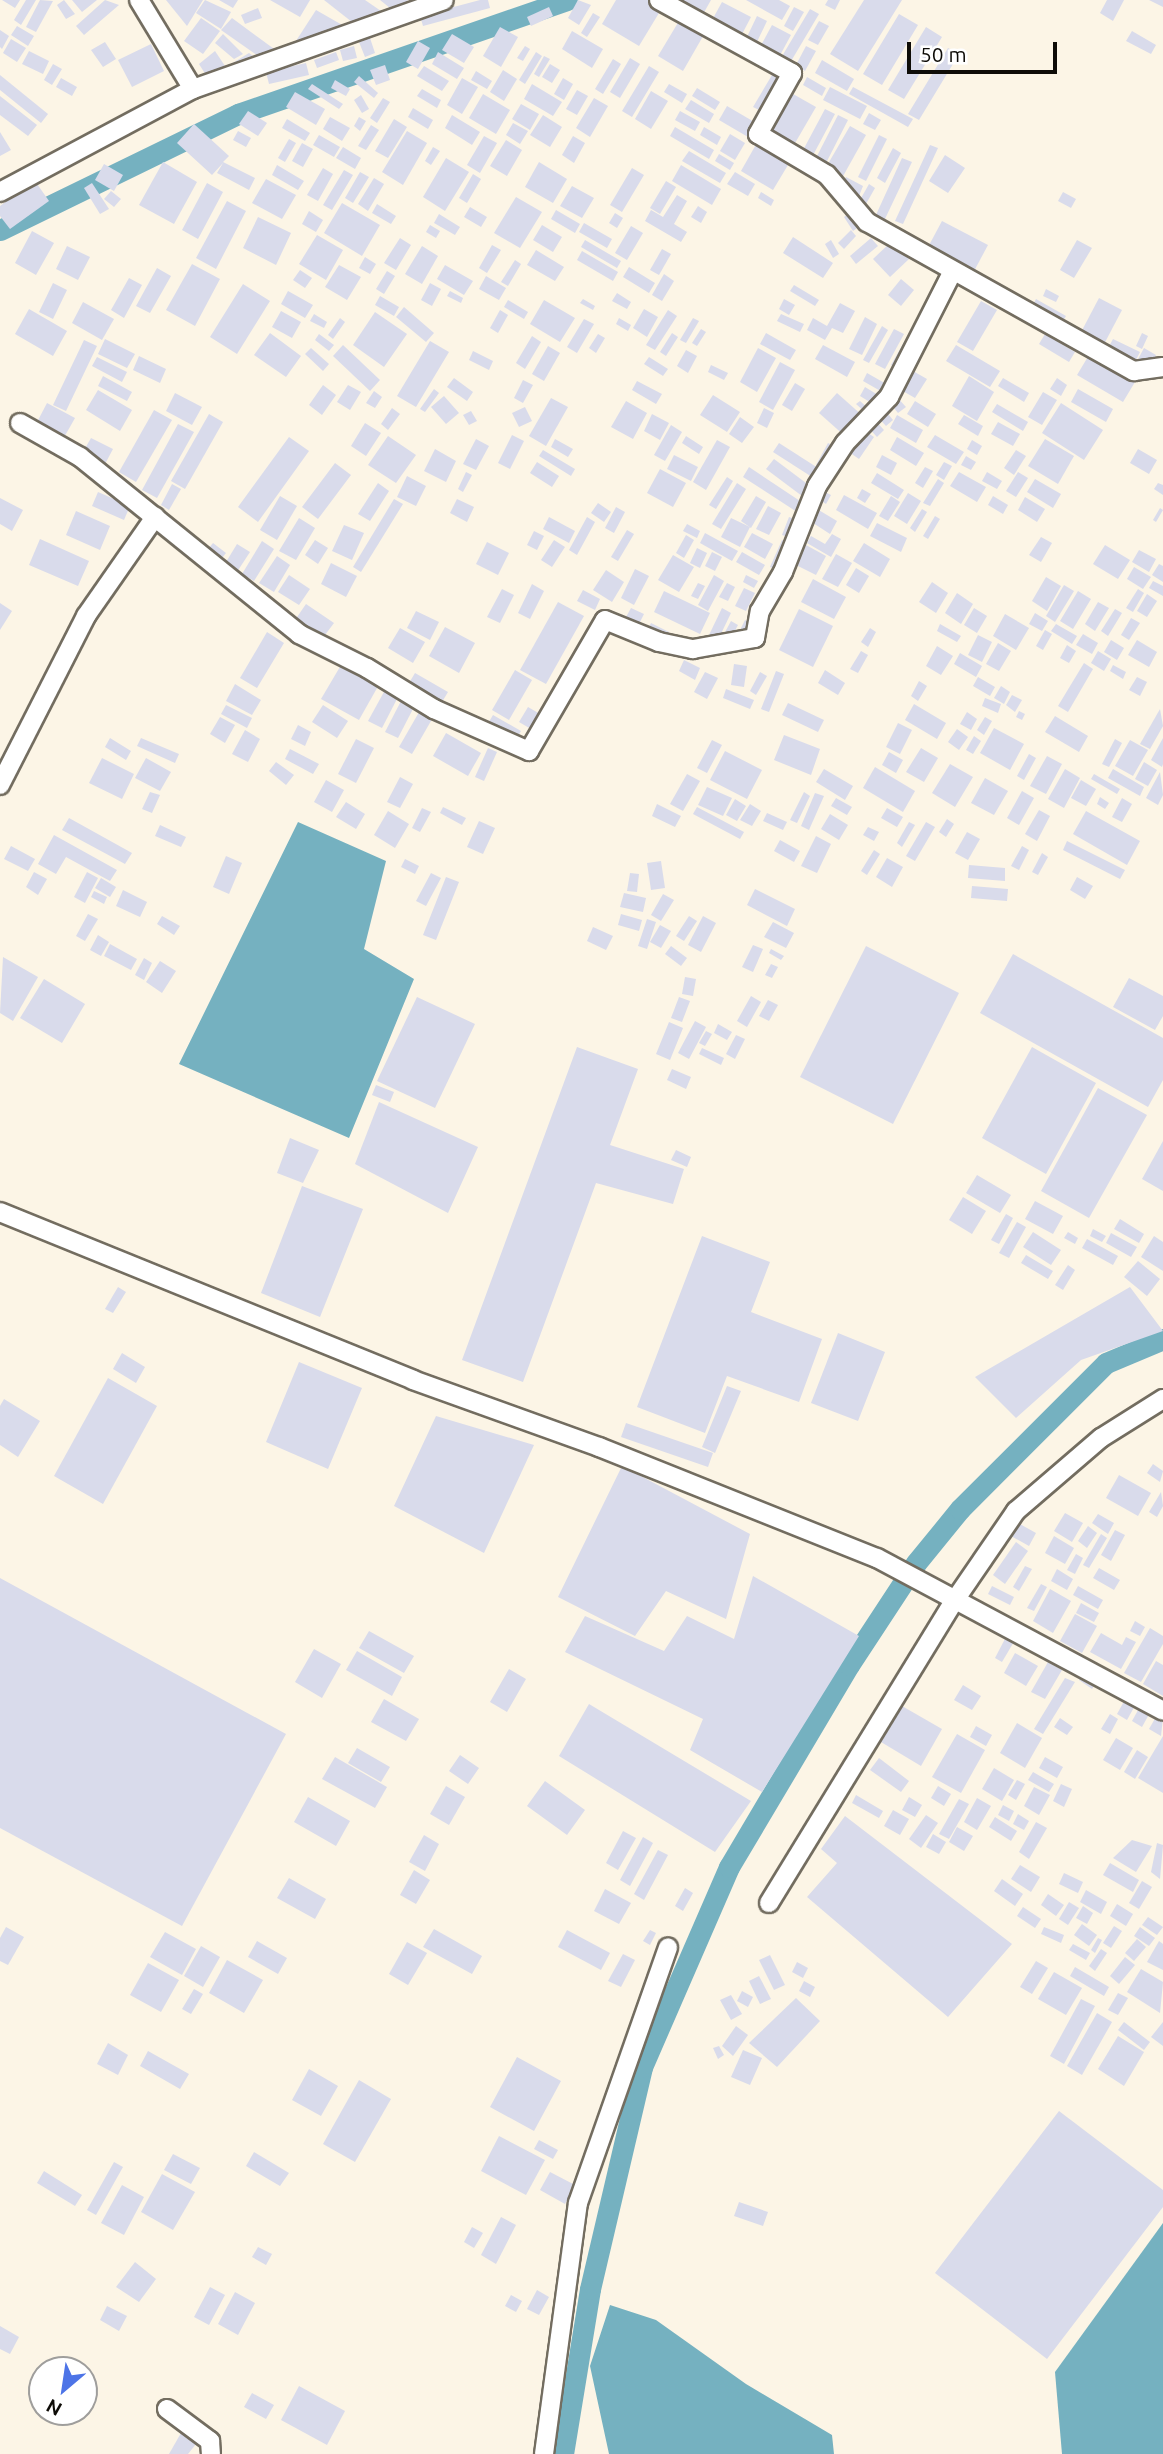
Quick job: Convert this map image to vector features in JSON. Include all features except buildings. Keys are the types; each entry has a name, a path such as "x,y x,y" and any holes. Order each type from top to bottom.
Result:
{"street":[{"path":"139,0 193,89"},
{"path":"0,192 193,89 444,0"},
{"path":"659,0 792,73 758,134 827,175 867,222 1134,370 1163,367"},
{"path":"20,424 80,457 299,634 367,668 434,709 529,751 606,620 659,642 693,649 755,639 760,611 783,572 817,486 845,443 889,397 953,271"},
{"path":"0,785 86,616 155,517"},
{"path":"0,1212 413,1380 599,1447 877,1558 1163,1711"},
{"path":"769,1903 948,1595 1016,1511 1101,1438 1163,1399"},
{"path":"544,2454 579,2203 668,1947"},
{"path":"167,2409 210,2441 211,2454"}],"water":[{"path":"298,822 386,861 364,949 414,979 349,1138 179,1064"},
{"path":"1163,2223 1163,2454 1062,2454 1055,2372"},
{"path":"610,2305 656,2320 746,2384 832,2435 834,2454 609,2454 590,2366"}],"waterway":[{"path":"0,230 238,114 567,0"},
{"path":"563,2454 590,2289 642,2067 729,1867 849,1665 916,1563 960,1509 1106,1363 1163,1339"}]}
